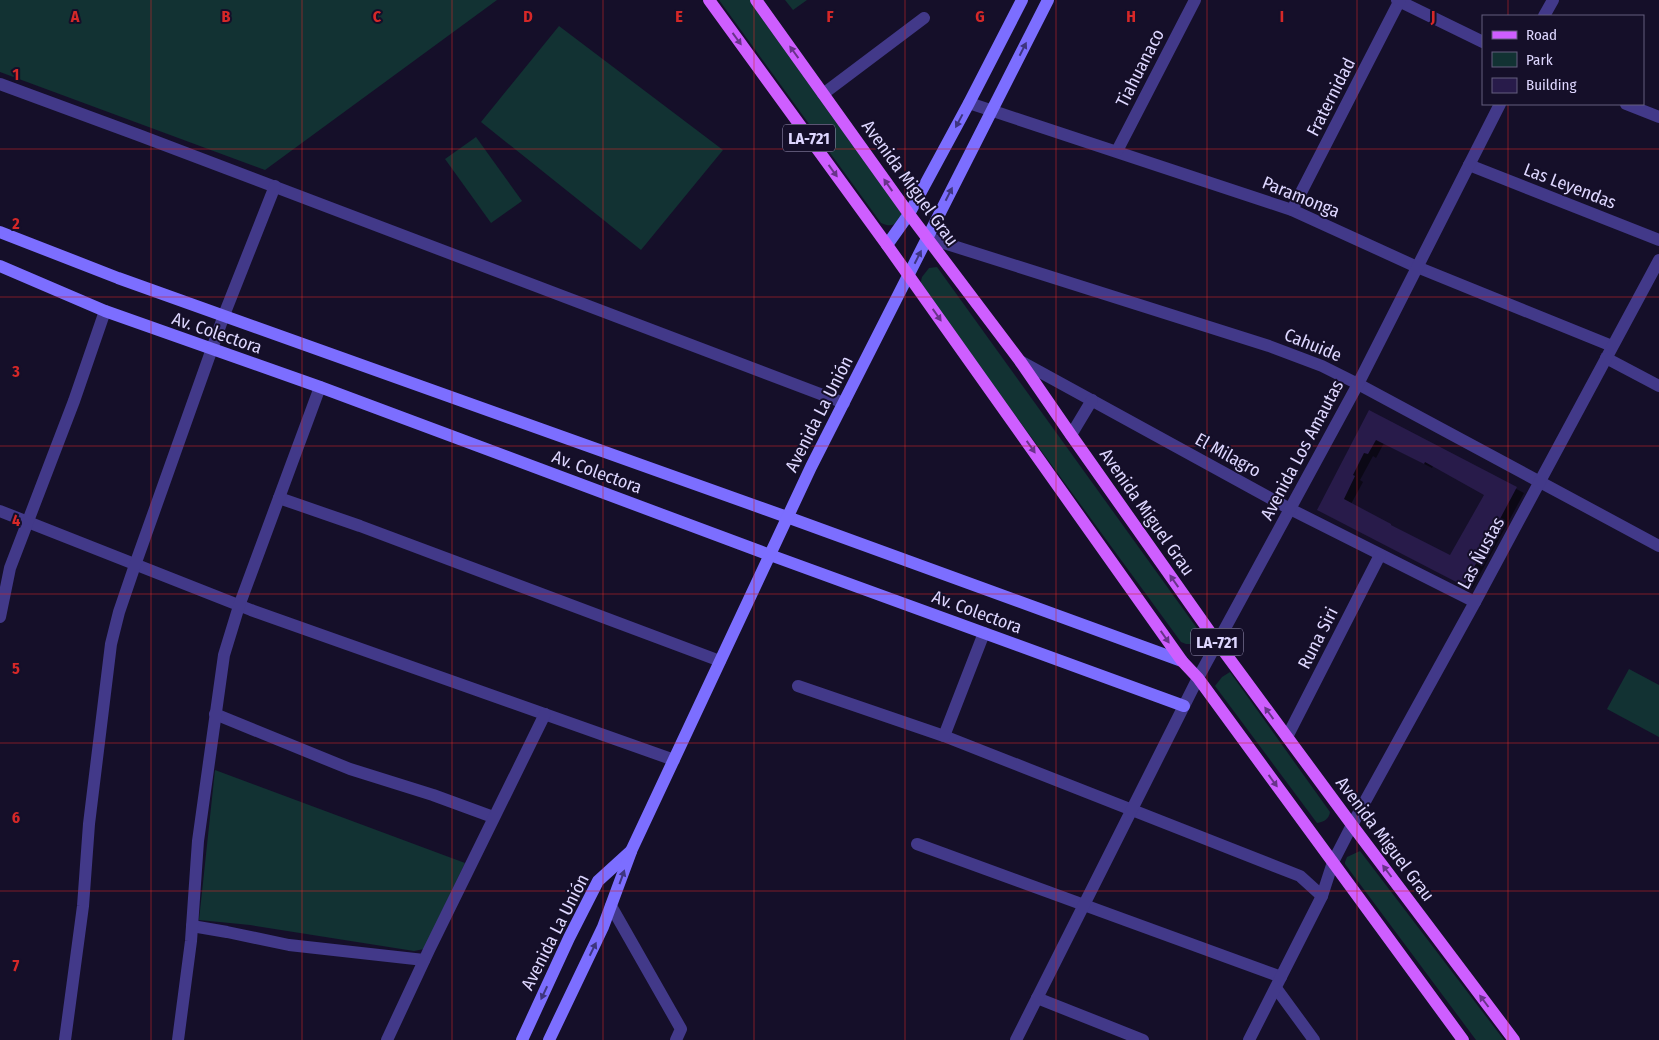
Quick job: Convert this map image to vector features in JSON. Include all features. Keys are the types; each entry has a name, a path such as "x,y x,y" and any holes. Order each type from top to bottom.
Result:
{"main road":[{"name":"LA-721","path":"709,0 908,275 1182,661 1198,678 1462,1040"},
{"name":"Avenida Miguel Grau","path":"756,0 909,214 1020,361 1286,737 1514,1040"}],"street":[{"path":"886,245 909,214 1022,0"},
{"name":"Avenida La Unión","path":"549,1040 603,927 632,849 788,517 908,275 1048,0"},
{"name":"Tiahuanaco","path":"1117,151 1194,0"},
{"path":"1399,0 1482,42"},
{"name":"Fraternidad","path":"1292,210 1399,0"},
{"path":"1545,15 1553,0"},
{"path":"823,94 924,18"},
{"path":"0,84 275,186 844,403"},
{"name":"Paramonga","path":"969,103 992,109 1292,210 1417,267 1612,346"},
{"name":"Avenida Los Amautas","path":"1016,1040 1198,678 1358,384 1500,105"},
{"path":"1629,105 1659,117"},
{"name":"Las Leyendas","path":"1469,166 1659,240"},
{"path":"65,1040 83,906 89,824 111,644 119,612 135,565 224,315 275,186"},
{"name":"Av. Colectora","path":"0,232 118,278 788,517 1182,661"},
{"name":"Cahuide","path":"928,238 1269,346 1322,366 1659,546"},
{"name":"Las Ñustas","path":"1249,1040 1322,896 1333,862 1352,825 1475,602 1659,260"},
{"name":"Av. Colectora","path":"0,266 105,311 320,387 770,555 1184,706"},
{"path":"0,617 10,568 74,401 105,311"},
{"path":"1606,358 1659,386"},
{"name":"El Milagro","path":"1020,361 1290,509 1475,602"},
{"path":"178,1040 192,926 198,841 224,655 239,606 320,387"},
{"path":"1071,435 1092,400"},
{"path":"279,498 360,526 720,661"},
{"path":"0,511 239,606 674,760"},
{"name":"Runa Siri","path":"1286,737 1380,554"},
{"path":"944,736 984,633"},
{"path":"798,686 944,736 1300,876 1322,896"},
{"path":"215,714 350,769 433,795 493,817"},
{"path":"387,1040 493,817 545,714"},
{"path":"917,844 1084,905 1279,982 1314,1040"},
{"name":"Avenida La Unión","path":"522,1040 569,938 598,881 632,849"},
{"path":"611,906 682,1029 676,1040"},
{"path":"192,926 289,945 424,960"},
{"path":"1037,998 1143,1040"}],"green space":[{"path":"0,0 497,0 265,170 0,72"},
{"path":"719,0 751,0 902,213 896,223 888,225 881,223"},
{"path":"785,0 807,0 793,10"},
{"path":"559,26 723,150 641,250 481,122"},
{"path":"476,137 522,201 491,223 445,159"},
{"path":"937,267 1199,631 1198,639 1193,644 1181,642 920,285 922,277 929,268"},
{"path":"1629,669 1659,685 1659,737 1607,709"},
{"path":"1230,672 1330,812 1329,817 1324,821 1317,823 1215,686 1222,677"},
{"path":"215,770 465,863 424,949 414,951 250,925 199,920"},
{"path":"1360,851 1504,1040 1476,1040 1345,864 1347,857"}],"building":[{"path":"1369,410 1517,487 1464,586 1317,510","holes":["1376,440 1424,464 1425,462 1484,495 1450,555 1344,499 1364,453 1368,454"]}]}
